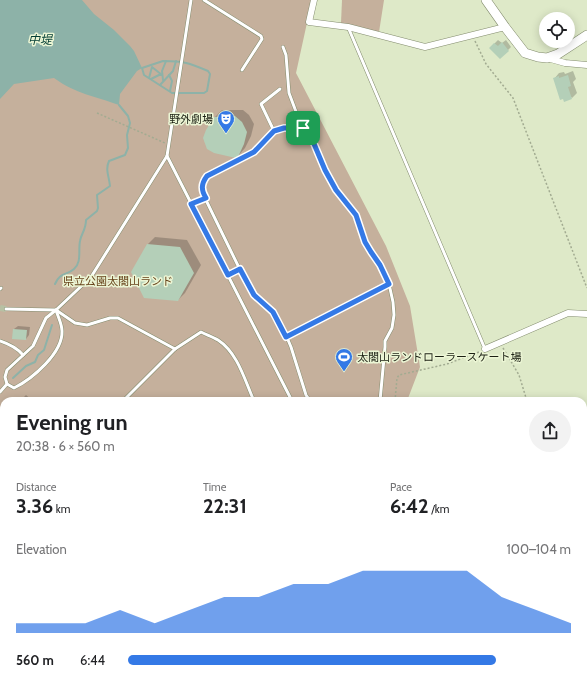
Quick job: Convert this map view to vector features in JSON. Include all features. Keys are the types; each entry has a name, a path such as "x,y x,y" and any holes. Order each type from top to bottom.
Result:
{"street":[{"path":"314,0 310,22 348,27 425,47 504,27"},
{"path":"486,0 504,27 525,53 565,63 587,65"},
{"path":"547,58 558,54 587,35"},
{"path":"485,349 568,313 587,314"}],"lane":[{"path":"56,310 62,330 61,343 48,361 26,382 14,388 7,384 5,377 7,370 33,346 46,318 91,277 167,156 191,0"},
{"path":"204,0 261,36 262,39 242,70"},
{"path":"348,27 485,349"},
{"path":"283,47 286,55 289,93 303,128 312,139 325,170 336,190 356,215 365,242 380,265 389,284 394,314 392,328 386,341 380,397"},
{"path":"274,131 261,104 280,89"},
{"path":"303,128 284,128 274,131 254,152 207,176 203,182 202,192 254,295 273,312 286,337 307,397"},
{"path":"167,156 290,397"},
{"path":"191,204 206,198"},
{"path":"228,275 240,269"},
{"path":"286,337 389,284"},
{"path":"6,310 56,310 75,323 87,325 110,318 118,318 175,349"},
{"path":"127,397 175,349 201,332 219,341 229,350 237,362 252,397"},
{"path":"0,341 20,351 23,355"},
{"path":"0,392 7,384"}],"path":[{"path":"473,36 486,64 513,98 587,288"},
{"path":"97,113 169,144"},
{"path":"500,343 519,376 526,397"},
{"path":"396,397 397,378 399,375 447,364 485,349"}],"green space":[{"name":"県立公園太閤山ランド","path":"0,0 312,0 296,73 386,246 410,306 420,367 409,397 0,397"},
{"path":"342,0 384,0 379,32 341,23"}],"water":[{"name":"中堤","path":"0,0 82,0 94,14 114,30 130,46 142,68 137,71 120,94 119,105 70,88 54,78 14,84 0,99"}],"building":[{"path":"502,42 509,51 500,59 489,48 494,43 498,46"},
{"path":"568,75 571,86 568,87 572,99 564,102 563,99 560,100 553,78"},
{"path":"235,116 242,122 247,132 244,144 238,157 236,158 214,153 207,149 203,138 214,117"},
{"path":"147,244 180,247 194,273 178,301 144,298 131,272"},
{"path":"13,329 27,330 26,340 12,339"}],"waterway":[{"path":"163,61 186,63 208,71 210,74 207,91 204,93 172,93 144,75 142,68 163,61"},
{"path":"163,80 162,71 166,61"},
{"path":"160,85 173,71 176,61"},
{"path":"149,78 152,67 162,75 151,79"},
{"path":"169,75 172,81 170,91"},
{"path":"55,284 61,276 74,269 78,263 79,245 86,220 97,211 97,195 110,186 107,170 109,161 125,155 128,148 127,135 130,123 128,116 119,105"},
{"path":"13,378 26,366 35,362 38,355 44,350 52,325"}],"tunnel":[{"path":"0,308 6,309"}],"place":[{"name":"野外劇場","path":"226,134"},
{"name":"太閤山ランドローラースケート場","path":"344,372"}],"route":[{"path":"284,128 303,128 312,139 325,170 336,190 356,215 365,242 380,265 389,284 286,337 273,312 254,295 240,269 228,275 191,204 206,198 202,192 203,182 207,176 254,152 274,131 284,128"}]}
